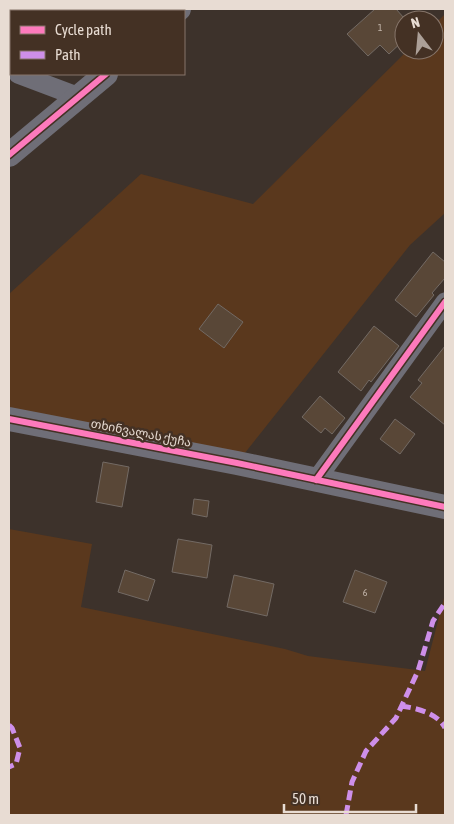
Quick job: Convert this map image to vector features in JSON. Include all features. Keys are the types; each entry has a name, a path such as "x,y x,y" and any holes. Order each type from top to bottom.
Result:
{"street":[{"path":"21,75 79,97"},
{"path":"9,155 105,75"},
{"path":"316,480 445,302"},
{"name":"თხინვალას ქუჩა","path":"9,419 445,506"}],"shaded area":[{"path":"444,15 445,213 410,245 237,463 9,415 9,294 141,174 253,204 398,60 444,60"},
{"path":"9,529 92,544 81,607 285,649 308,656 425,671 445,594 445,815 9,815"}],"building":[{"path":"375,9 397,10 394,10 394,49 389,54 380,45 368,56 347,34"},
{"path":"433,252 445,262 445,278 416,317 395,300"},
{"path":"218,304 243,322 224,348 199,329"},
{"path":"374,326 399,346 371,382 369,380 361,391 338,372"},
{"path":"445,346 445,425 410,397 422,383 418,380"},
{"path":"320,396 345,418 332,434 325,428 321,433 302,417"},
{"path":"395,419 415,434 400,454 380,439"},
{"path":"103,462 129,467 122,507 96,502"},
{"path":"194,499 209,501 207,517 192,514"},
{"path":"178,539 212,545 207,578 172,572"},
{"path":"125,570 155,580 148,601 118,592"},
{"path":"355,570 387,582 375,613 343,602"},
{"path":"234,575 274,584 267,616 227,607"}],"marked path":[{"path":"346,815 352,782 366,751 396,718 418,671 433,621 445,603"},
{"path":"401,706 432,715 445,728"},
{"path":"9,725 20,748 16,764 9,767"}],"cycle path":[{"path":"9,155 105,75"},
{"path":"316,480 445,302"},
{"path":"9,419 237,463 445,507"}]}
